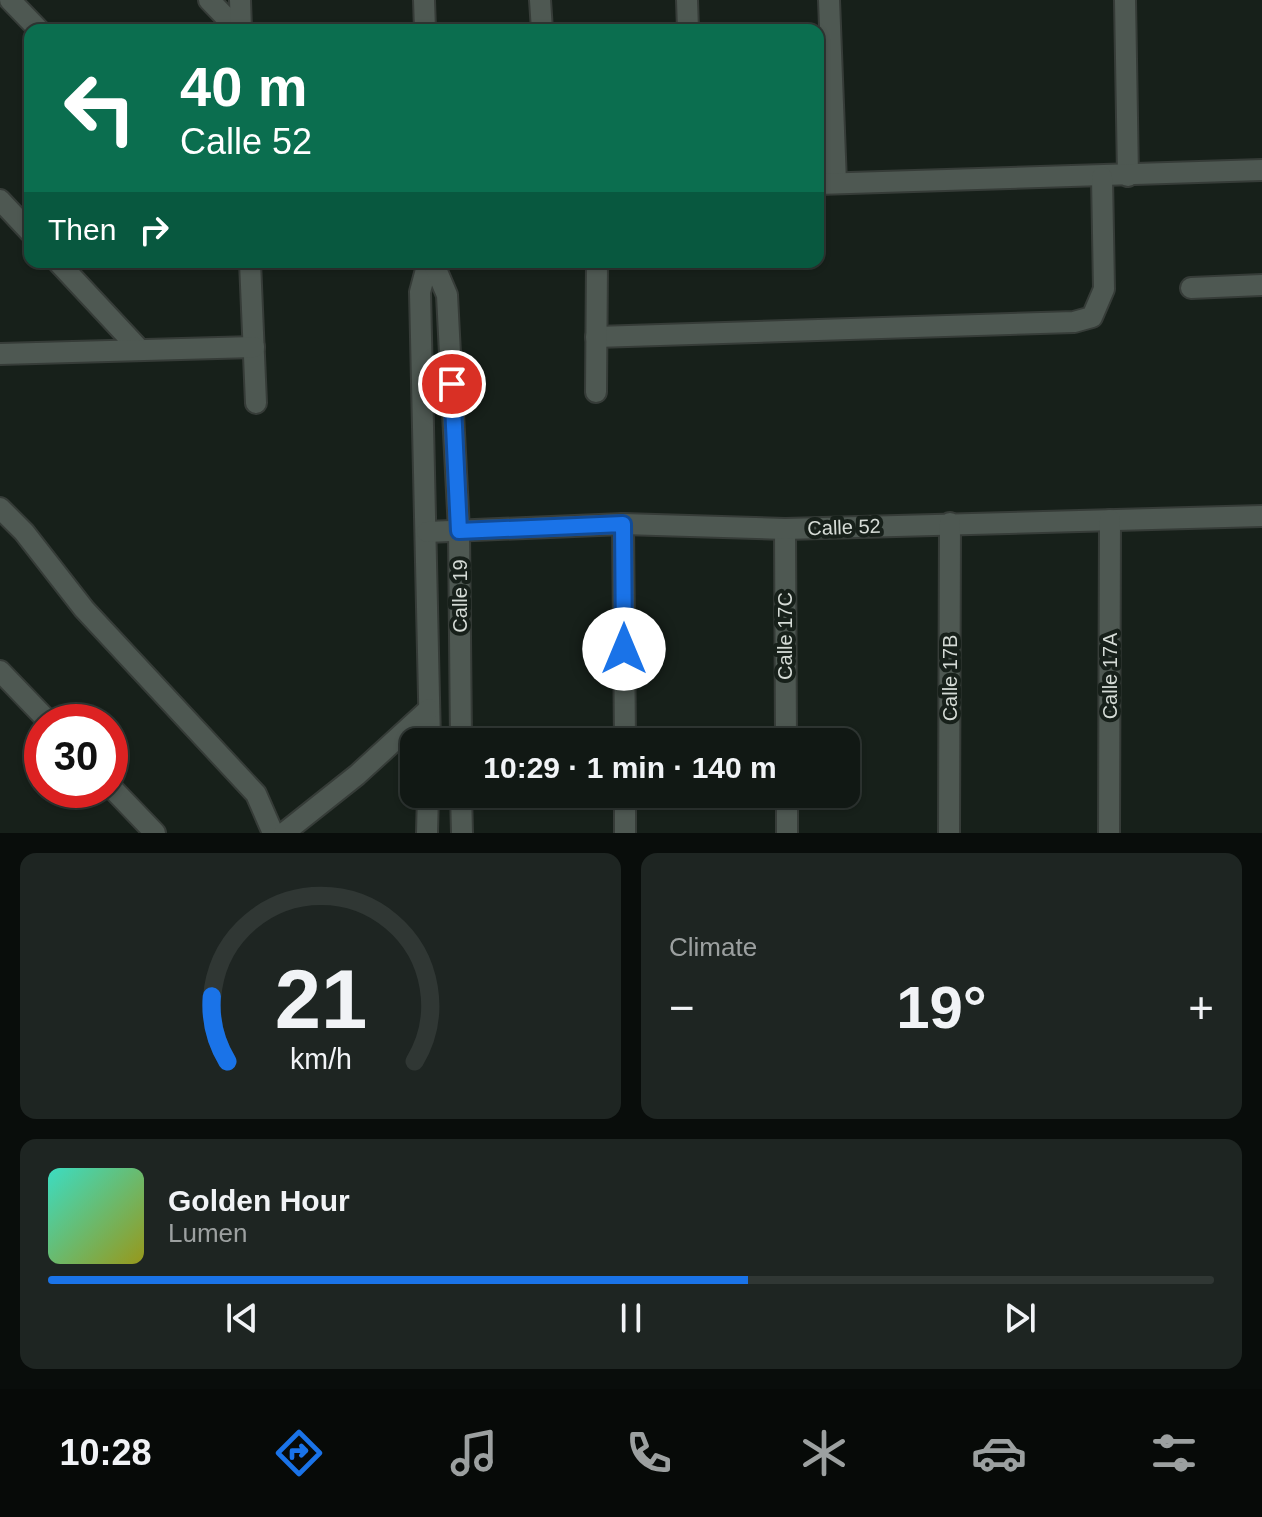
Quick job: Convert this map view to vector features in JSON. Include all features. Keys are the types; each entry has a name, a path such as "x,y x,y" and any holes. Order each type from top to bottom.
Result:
{"street":[{"path":"10,0 33,24"},
{"path":"209,0 233,24"},
{"path":"239,24 240,0"},
{"path":"424,0 425,24"},
{"path":"540,0 542,24"},
{"path":"687,0 688,24"},
{"path":"829,0 827,183 1262,170"},
{"path":"1125,0 1128,176"},
{"path":"596,337 1074,322 1092,317 1104,289 1102,177"},
{"path":"0,200 24,226"},
{"path":"64,268 140,350"},
{"path":"250,268 256,403"},
{"name":"Calle 19","path":"428,268 420,292 430,728"},
{"name":"Calle 19","path":"433,268 447,295 459,531 461,728"},
{"path":"596,392 597,268"},
{"path":"1191,288 1262,285"},
{"path":"0,354 254,347"},
{"path":"0,508 24,532 84,609 256,794 273,833"},
{"name":"Calle 52","path":"427,532 623,524 785,529 1262,516"},
{"name":"Calle 17A","path":"1109,833 1110,520"},
{"name":"Calle 17B","path":"949,833 950,523"},
{"path":"623,524 625,728"},
{"name":"Calle 17C","path":"785,529 786,728"},
{"path":"0,671 32,704"},
{"path":"284,833 357,775 429,709"},
{"path":"128,805 155,833"},
{"path":"427,833 428,808"},
{"path":"461,808 462,833"},
{"path":"625,808 625,833"},
{"path":"787,808 787,833"}],"route":[{"path":"452,384 459,531 623,524 624,649"}]}
